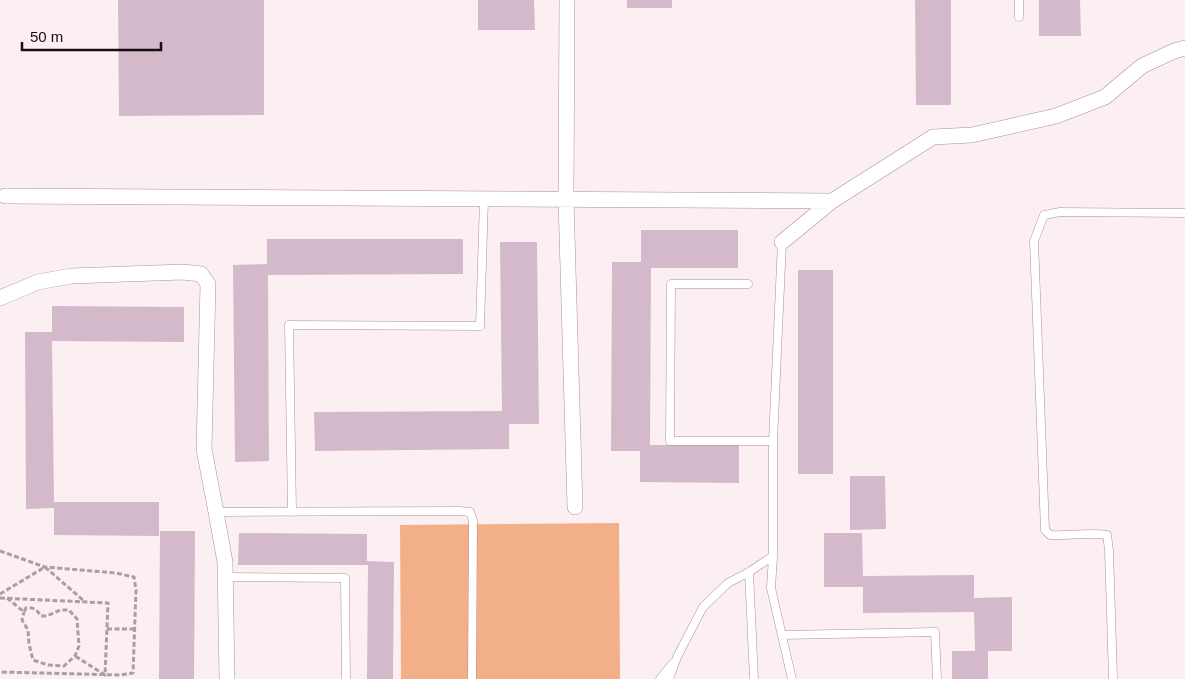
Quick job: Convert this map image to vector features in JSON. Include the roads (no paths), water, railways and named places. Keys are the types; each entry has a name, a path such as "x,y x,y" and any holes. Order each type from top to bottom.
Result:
{"street":[{"path":"567,0 566,200 575,508"},
{"path":"782,242 832,201 933,137 972,135 1056,116 1105,97 1142,66 1185,48"},
{"path":"5,196 832,201"},
{"path":"0,298 38,282 72,276 183,272 200,274 208,284 204,449 225,562 227,679"}],"lane":[{"path":"1019,0 1019,17"},
{"path":"292,512 289,325 480,326 484,200"},
{"path":"1113,679 1107,535 1093,533 1064,536 1050,535 1046,530 1034,241 1044,215 1060,212 1185,213"},
{"path":"782,242 773,441 773,556 771,588 792,679"},
{"path":"748,284 671,284 670,441 773,441"},
{"path":"216,512 470,512 473,521 472,679"},
{"path":"669,679 677,657 703,606 728,583 773,556"},
{"path":"749,572 754,679"},
{"path":"225,578 345,578 346,679"},
{"path":"782,635 935,632 937,679"},
{"path":"660,679 677,657"}]}
